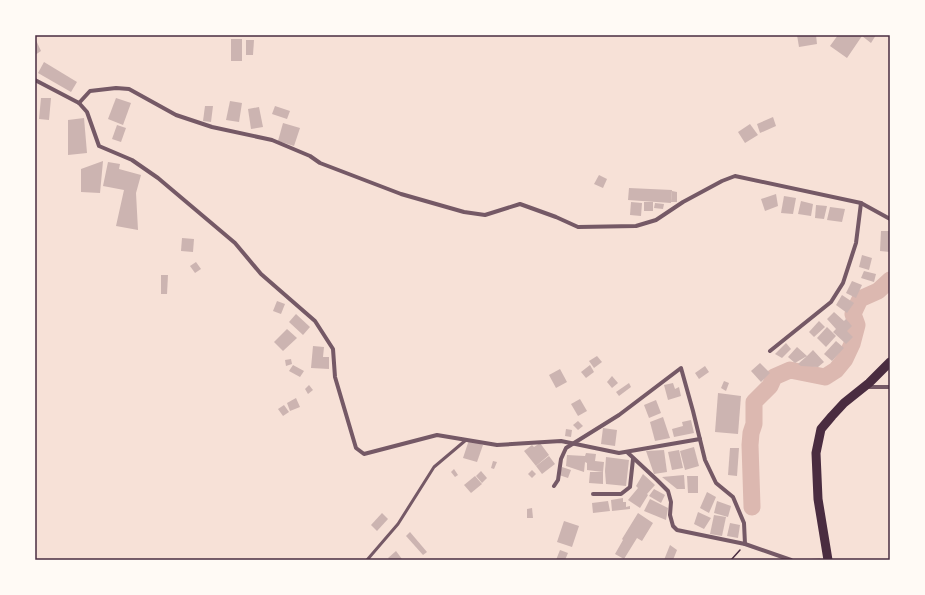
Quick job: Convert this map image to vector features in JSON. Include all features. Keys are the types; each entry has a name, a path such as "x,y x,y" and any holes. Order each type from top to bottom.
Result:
{"main road":[{"path":"828,560 818,499 816,453 821,429 844,404 890,362"}],"street":[{"path":"35,80 78,103 87,112 99,146 132,160 158,178 235,243 261,274 315,321 333,349 335,377 356,448 364,454 437,435 497,445 561,441 619,453 700,439"},
{"path":"78,103 90,91 116,88 129,89 176,115 212,127 272,140 310,156 320,163 402,194 464,212 485,215 520,204 578,227 636,226 656,220 683,202 722,181 735,176 861,203 890,219"},
{"path":"770,351 831,302 843,284 856,243 861,203"},
{"path":"554,486 558,480 561,459 566,448 619,414 681,368 705,460 716,483 733,497 744,523 745,544"},
{"path":"864,387 890,387"},
{"path":"627,452 668,492 671,502 670,515 673,526 677,530 745,544 791,560"},
{"path":"593,494 621,494 630,487 633,459"}],"lane":[{"path":"367,560 398,524 434,467 466,440"}],"path":[{"path":"731,560 745,544"}],"building":[{"path":"797,35 816,35 817,44 799,47"},
{"path":"838,35 876,35 871,43 862,36 847,58 830,46"},
{"path":"35,38 41,51 35,55"},
{"path":"231,39 242,39 242,61 231,61"},
{"path":"246,40 254,40 253,55 246,55"},
{"path":"44,62 77,82 71,92 38,73"},
{"path":"41,98 51,98 49,120 39,119"},
{"path":"116,98 131,103 123,125 108,119"},
{"path":"230,101 242,103 239,122 226,120"},
{"path":"205,106 213,106 211,122 203,121"},
{"path":"275,106 290,111 287,119 272,114"},
{"path":"259,107 263,127 251,129 248,109"},
{"path":"773,117 776,126 760,133 757,124"},
{"path":"84,118 87,153 68,155 68,120"},
{"path":"283,123 300,128 294,146 278,141"},
{"path":"750,124 758,135 745,143 738,132"},
{"path":"117,125 126,128 121,142 112,139"},
{"path":"103,161 100,193 81,192 81,169"},
{"path":"108,162 120,164 119,169 141,175 136,193 138,230 116,226 124,190 103,186"},
{"path":"599,175 607,179 603,188 594,184"},
{"path":"629,188 672,190 671,203 628,200"},
{"path":"672,191 677,192 677,202 671,202"},
{"path":"776,194 778,206 765,211 761,199"},
{"path":"784,196 796,198 793,214 781,213"},
{"path":"801,201 813,204 811,216 798,214"},
{"path":"631,202 642,203 641,216 630,215"},
{"path":"644,202 653,202 653,211 644,211"},
{"path":"655,203 664,204 663,209 654,208"},
{"path":"816,205 827,206 824,219 815,218"},
{"path":"830,207 845,209 842,222 827,220"},
{"path":"881,231 890,231 890,252 880,251"},
{"path":"182,238 194,239 193,252 181,251"},
{"path":"862,255 872,258 869,270 859,267"},
{"path":"196,262 201,269 195,273 190,266"},
{"path":"864,271 876,274 874,282 861,278"},
{"path":"161,275 168,275 167,294 161,294"},
{"path":"852,281 862,285 856,298 846,293"},
{"path":"842,295 854,303 847,313 836,305"},
{"path":"277,301 285,304 281,314 273,311"},
{"path":"834,312 844,321 846,319 852,326 847,331 853,337 846,344 833,332 836,329 827,319"},
{"path":"296,314 310,327 303,335 289,322"},
{"path":"819,321 825,327 814,337 809,332"},
{"path":"827,327 836,336 826,347 817,338"},
{"path":"287,329 297,338 283,351 274,342"},
{"path":"836,341 844,348 832,361 824,354"},
{"path":"786,343 791,349 782,358 775,354"},
{"path":"313,346 324,347 323,357 329,357 329,369 311,368"},
{"path":"797,347 807,356 795,363 788,357"},
{"path":"813,350 824,362 818,367 801,366 798,364"},
{"path":"597,356 602,362 594,368 589,361"},
{"path":"291,359 292,364 286,366 285,360"},
{"path":"760,363 770,373 761,382 751,371"},
{"path":"293,365 304,371 300,377 289,371"},
{"path":"590,365 594,372 586,378 581,372"},
{"path":"705,366 709,372 699,379 695,373"},
{"path":"560,369 567,382 556,388 549,375"},
{"path":"612,376 618,383 612,388 607,382"},
{"path":"724,381 729,383 726,391 721,388"},
{"path":"629,383 631,387 619,396 616,392"},
{"path":"673,383 675,389 679,387 681,396 668,400 664,385"},
{"path":"309,385 313,390 308,394 305,389"},
{"path":"718,393 741,396 738,434 715,432"},
{"path":"296,398 300,407 290,411 287,403"},
{"path":"580,399 587,411 578,416 571,404"},
{"path":"656,400 661,413 649,418 644,405"},
{"path":"284,405 289,412 283,416 278,409"},
{"path":"663,417 670,438 655,441 650,422"},
{"path":"691,420 694,433 674,437 672,429 683,426 682,422"},
{"path":"578,421 583,426 578,430 573,425"},
{"path":"603,428 617,430 615,446 601,444"},
{"path":"566,429 572,430 571,437 565,436"},
{"path":"469,440 483,445 477,462 463,458"},
{"path":"540,443 549,455 536,466 524,451 532,445 534,447"},
{"path":"694,447 699,466 685,470 680,451"},
{"path":"730,448 739,448 737,476 728,475"},
{"path":"664,450 667,472 654,474 646,451"},
{"path":"679,450 683,468 672,470 668,452"},
{"path":"586,453 596,454 595,461 604,462 603,472 587,470 587,463 585,462 584,472 566,466 567,455 585,456"},
{"path":"549,456 555,464 542,474 536,466"},
{"path":"606,457 629,460 626,486 606,484"},
{"path":"493,461 497,462 494,469 491,468"},
{"path":"562,467 571,470 568,478 559,475"},
{"path":"454,469 458,475 455,477 451,472"},
{"path":"532,470 536,474 532,478 528,474"},
{"path":"481,471 487,478 482,483 476,476"},
{"path":"590,472 603,472 603,484 589,483"},
{"path":"643,474 655,485 647,494 648,495 640,508 628,500 638,488 636,486"},
{"path":"684,475 685,489 677,489 662,477"},
{"path":"475,476 482,484 471,493 464,485"},
{"path":"687,476 698,476 698,493 688,493"},
{"path":"654,489 665,495 661,503 649,496"},
{"path":"707,492 716,497 709,513 700,508"},
{"path":"623,498 623,502 626,502 626,507 630,506 630,509 612,511 611,500"},
{"path":"650,499 668,508 666,520 644,511"},
{"path":"608,501 610,511 593,513 592,503"},
{"path":"717,501 731,506 728,517 714,513"},
{"path":"532,508 533,518 527,518 527,509"},
{"path":"698,512 711,518 704,529 694,524"},
{"path":"382,513 388,519 377,531 371,525"},
{"path":"638,513 653,523 642,541 637,538 624,559 615,554 623,540 622,539"},
{"path":"714,515 726,517 722,536 710,534"},
{"path":"564,521 579,526 572,547 557,542"},
{"path":"730,523 740,525 738,538 727,536"},
{"path":"410,532 427,552 423,555 406,536"},
{"path":"670,545 677,550 673,560 664,560"},
{"path":"560,550 568,553 565,560 556,560"},
{"path":"396,551 402,559 390,560 388,558"},
{"path":"820,558 821,560 811,560 811,559"}],"waterway":[{"path":"752,507 750,445 751,433 754,424 754,402 770,386 774,377 790,370 825,377 836,370 845,359 852,344 857,325 853,314 860,299 878,291 890,280"}]}
